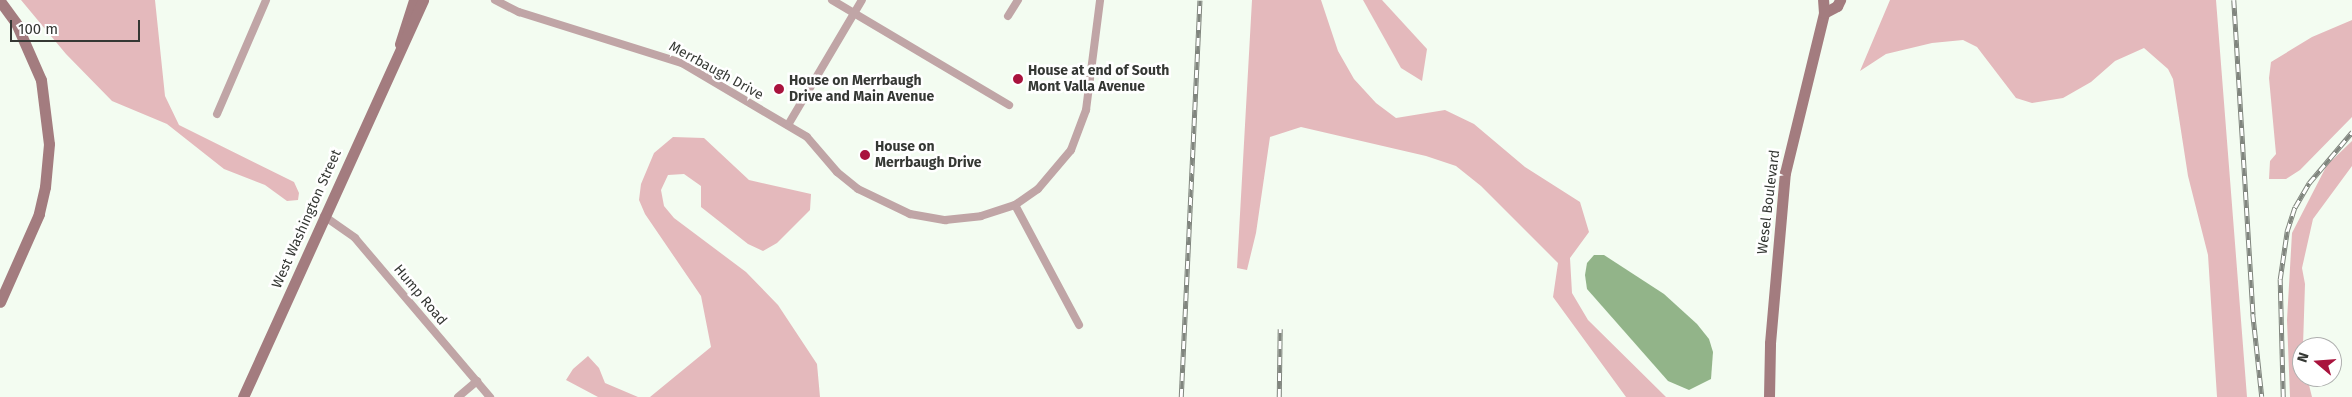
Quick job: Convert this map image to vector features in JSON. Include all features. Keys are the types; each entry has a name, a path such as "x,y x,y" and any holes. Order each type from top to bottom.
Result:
{"main road":[{"name":"West Washington Street","path":"398,53 403,28 414,0"},
{"name":"West Washington Street","path":"243,397 423,0"},
{"name":"Wesel Boulevard","path":"1769,397 1785,173 1824,13 1823,0"},
{"path":"1824,13 1837,6 1840,0"},
{"path":"0,1 16,22 40,80 49,144 45,187 38,214 0,302"}],"street":[{"path":"216,114 266,0"},
{"name":"Merrbaugh Drive","path":"496,0 519,12 667,56 807,137 848,182 873,198 910,214 962,219 1015,205"},
{"path":"832,0 1009,105"},
{"path":"788,125 862,0"},
{"path":"1008,16 1018,0"},
{"path":"1079,325 1015,205 1038,189 1057,170 1081,130 1100,0"},
{"name":"Hump Road","path":"324,216 355,238 490,397"},
{"path":"458,397 477,381"}],"shaded area":[{"path":"21,0 155,0 165,96 179,125 294,182 299,193 298,200 287,201 265,185 224,169 167,124 112,101 66,54"},
{"path":"1252,0 1321,0 1338,51 1354,79 1376,103 1396,118 1445,110 1474,124 1525,167 1580,202 1589,232 1570,258 1572,293 1588,320 1666,397 1626,397 1553,297 1558,263 1481,186 1456,166 1426,156 1301,127 1270,137 1256,233 1247,270 1237,268"},
{"path":"1363,0 1382,0 1427,49 1422,81 1401,68"},
{"path":"1890,0 2216,0 2247,397 2217,397 2208,255 2188,176 2173,79 2168,69 2144,48 2115,61 2091,82 2063,98 2032,103 2016,98 1977,47 1963,40 1932,43 1886,54 1860,71"},
{"path":"2352,20 2352,117 2300,170 2286,179 2269,179 2270,161 2276,154 2269,78 2271,62 2312,37"},
{"path":"673,137 704,138 749,180 811,194 810,210 777,243 763,251 748,244 701,207 701,186 684,174 668,175 661,190 664,206 674,218 746,272 778,305 817,364 820,397 650,397 711,347 701,296 645,214 639,200 641,184 654,153"},
{"path":"2352,141 2352,166 2313,219 2302,268 2305,284 2303,337 2292,337 2292,387 2310,387 2312,397 2290,397 2287,320 2292,233 2327,165"},
{"path":"1594,255 1604,255 1664,294 1697,324 1709,339 1713,352 1711,379 1689,390 1668,381 1587,289 1585,275 1587,263"},
{"path":"588,356 599,368 605,383 638,397 598,397 566,380 573,369"}],"railway":[{"path":"1181,397 1200,0"},
{"path":"2234,0 2253,314 2262,397"},
{"path":"2283,397 2280,279 2287,231 2295,207 2309,183 2352,132"},
{"path":"1279,397 1280,329"}],"place":[{"name":"House at end of South Mont Valla Avenue","path":"1018,79"},
{"name":"House on Merrbaugh Drive and Main Avenue","path":"779,89"},
{"name":"House on Merrbaugh Drive","path":"865,155"}]}
